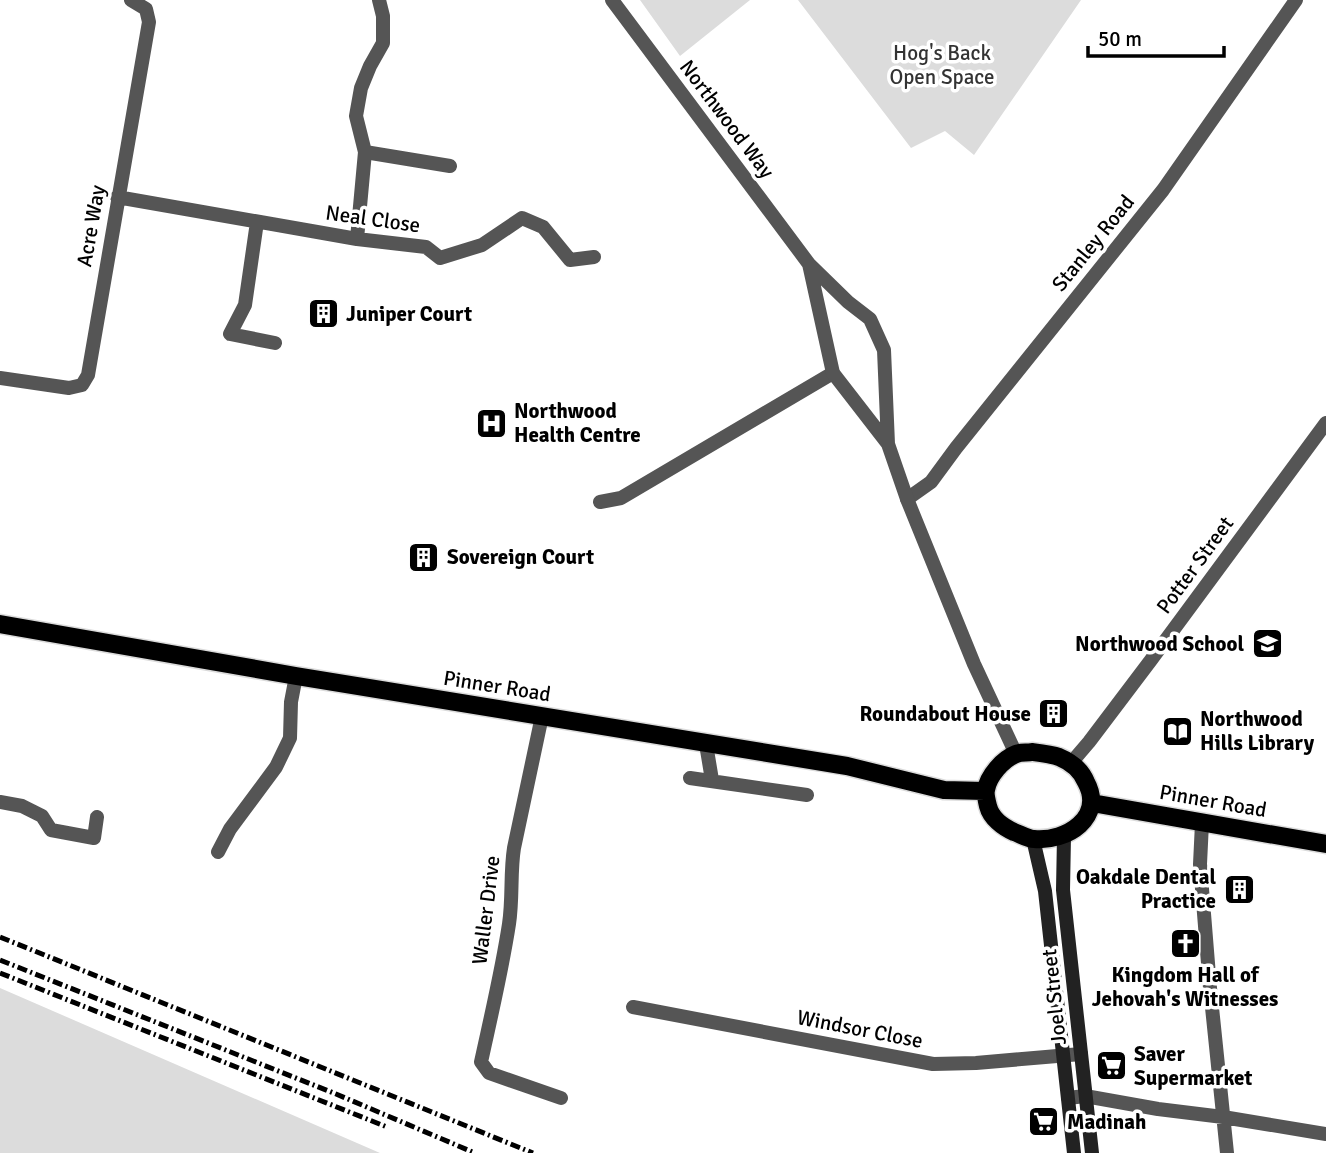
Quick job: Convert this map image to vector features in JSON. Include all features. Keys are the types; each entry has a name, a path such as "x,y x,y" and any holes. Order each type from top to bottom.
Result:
{"main road":[{"name":"Pinner Road","path":"0,624 296,676 847,766 944,790 985,791"},
{"path":"1032,752 1058,757 1071,763 1083,775 1091,790 1092,803 1087,816 1064,836 1033,839 1010,830 996,820 988,808 985,791 992,776 1016,754 1032,752"},
{"name":"Pinner Road","path":"1092,803 1326,844"},
{"name":"Joel Street","path":"1064,836 1063,890 1092,1153"},
{"name":"Joel Street","path":"1033,839 1045,891 1074,1153"}],"street":[{"name":"Acre Way","path":"0,378 69,388 82,385 88,374 149,22 146,9 131,0"},
{"path":"357,239 365,152 356,116 361,88 383,43 383,16 379,0"},
{"name":"Northwood Way","path":"612,0 809,264"},
{"name":"Stanley Road","path":"907,499 931,482 1163,190 1296,0"},
{"path":"365,152 450,166"},
{"name":"Neal Close","path":"117,197 357,239 426,247 440,258 482,245 522,218 543,227 570,260 594,257"},
{"path":"257,222 245,305 230,334 275,343"},
{"path":"809,264 834,373 888,444"},
{"path":"809,264 848,302 870,319 884,350 888,444 907,499 974,664 1016,754"},
{"path":"600,502 621,498 834,373"},
{"name":"Potter Street","path":"1071,763 1139,676 1326,423"},
{"path":"218,852 230,829 276,767 290,738 291,702 296,676"},
{"name":"Waller Drive","path":"542,716 514,848 509,923 481,1062 489,1073 561,1098"},
{"path":"706,744 712,780"},
{"path":"690,778 807,795"},
{"path":"0,802 22,806 42,816 51,830 94,838 97,817"},
{"path":"1202,823 1200,863 1227,1153"},
{"name":"Windsor Close","path":"633,1007 933,1065 1081,1054"},
{"path":"1068,1098 1085,1096 1326,1134"}],"green space":[{"path":"640,0 750,0 680,56"},
{"name":"Hog's Back Open Space","path":"798,0 1081,0 974,155 945,131 911,148"},
{"path":"0,988 380,1153 0,1153"}],"railway":[{"path":"0,937 533,1153"},
{"path":"0,960 336,1094 475,1153"},
{"path":"0,973 387,1127"}],"place":[{"name":"Juniper Court","path":"323,314"},
{"name":"Northwood Health Centre","path":"491,423"},
{"name":"Sovereign Court","path":"424,557"},
{"name":"Northwood School","path":"1267,644"},
{"name":"Roundabout House","path":"1054,714"},
{"name":"Northwood Hills Library","path":"1177,731"},
{"name":"Oakdale Dental Practice","path":"1239,889"},
{"name":"Kingdom Hall of Jehovah's Witnesses","path":"1185,943"},
{"name":"Saver Supermarket","path":"1111,1066"},
{"name":"Madinah","path":"1044,1122"}]}
